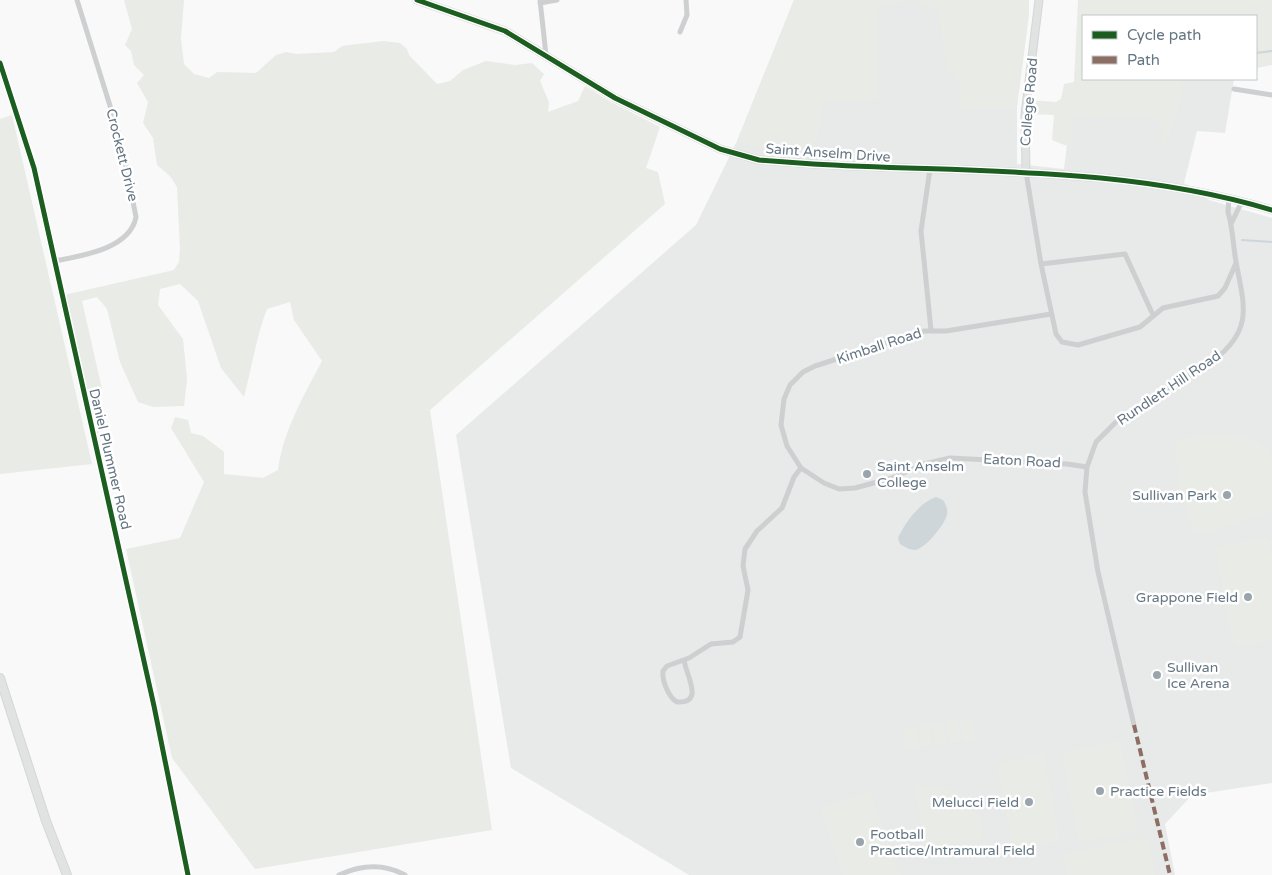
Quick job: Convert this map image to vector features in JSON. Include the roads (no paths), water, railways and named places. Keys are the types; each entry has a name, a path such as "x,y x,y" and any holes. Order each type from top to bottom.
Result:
{"main road":[{"path":"0,678 46,821 67,875"}],"street":[{"name":"Crockett Drive","path":"55,261 78,256 118,241 131,229 136,217 121,141 77,0"},
{"name":"Saint Anselm Drive","path":"417,0 492,25 546,55 615,98 689,135 739,156 775,162 1026,172 1149,184 1228,197 1272,210"},
{"path":"546,55 540,1 557,0"},
{"path":"680,32 687,15 686,0"},
{"name":"College Road","path":"1039,0 1025,114 1026,172 1041,264 1058,339 1071,345 1140,327 1165,307 1218,296 1225,288 1236,262"},
{"name":"Daniel Plummer Road","path":"0,63 27,142 55,261 155,714 188,875"},
{"path":"1234,90 1272,95"},
{"name":"Kimball Road","path":"801,468 787,446 781,419 785,394 798,376 815,366 931,330 921,231 930,169"},
{"name":"Rundlett Hill Road","path":"1134,725 1103,598 1084,481 1096,442 1117,421 1218,357 1230,344 1242,321 1245,306 1236,262 1232,223 1228,212 1228,197"},
{"path":"1232,223 1242,201"},
{"path":"1041,264 1125,254 1153,315"},
{"path":"931,330 946,331 1051,314"},
{"name":"Eaton Road","path":"801,468 824,483 844,490 894,477 924,464 950,458 1068,464 1087,467"},
{"path":"684,660 693,691 692,696 686,701 677,702 671,698 663,680 663,672 667,666 684,660 711,644 735,641 740,637 748,590 743,566 745,549 757,530 782,508 794,477 801,468"},
{"path":"339,875 355,868 375,866 396,870 405,875"}],"waterway":[{"path":"1257,53 1272,51"},
{"path":"1242,240 1272,242"}],"place":[{"name":"Saint Anselm College","path":"867,474"},
{"name":"Sullivan Park","path":"1227,495"},
{"name":"Grappone Field","path":"1248,597"},
{"name":"Sullivan Ice Arena","path":"1157,675"},
{"name":"Practice Fields","path":"1100,791"},
{"name":"Melucci Field","path":"1029,802"},
{"name":"Football Practice/Intramural Field","path":"860,842"}]}
